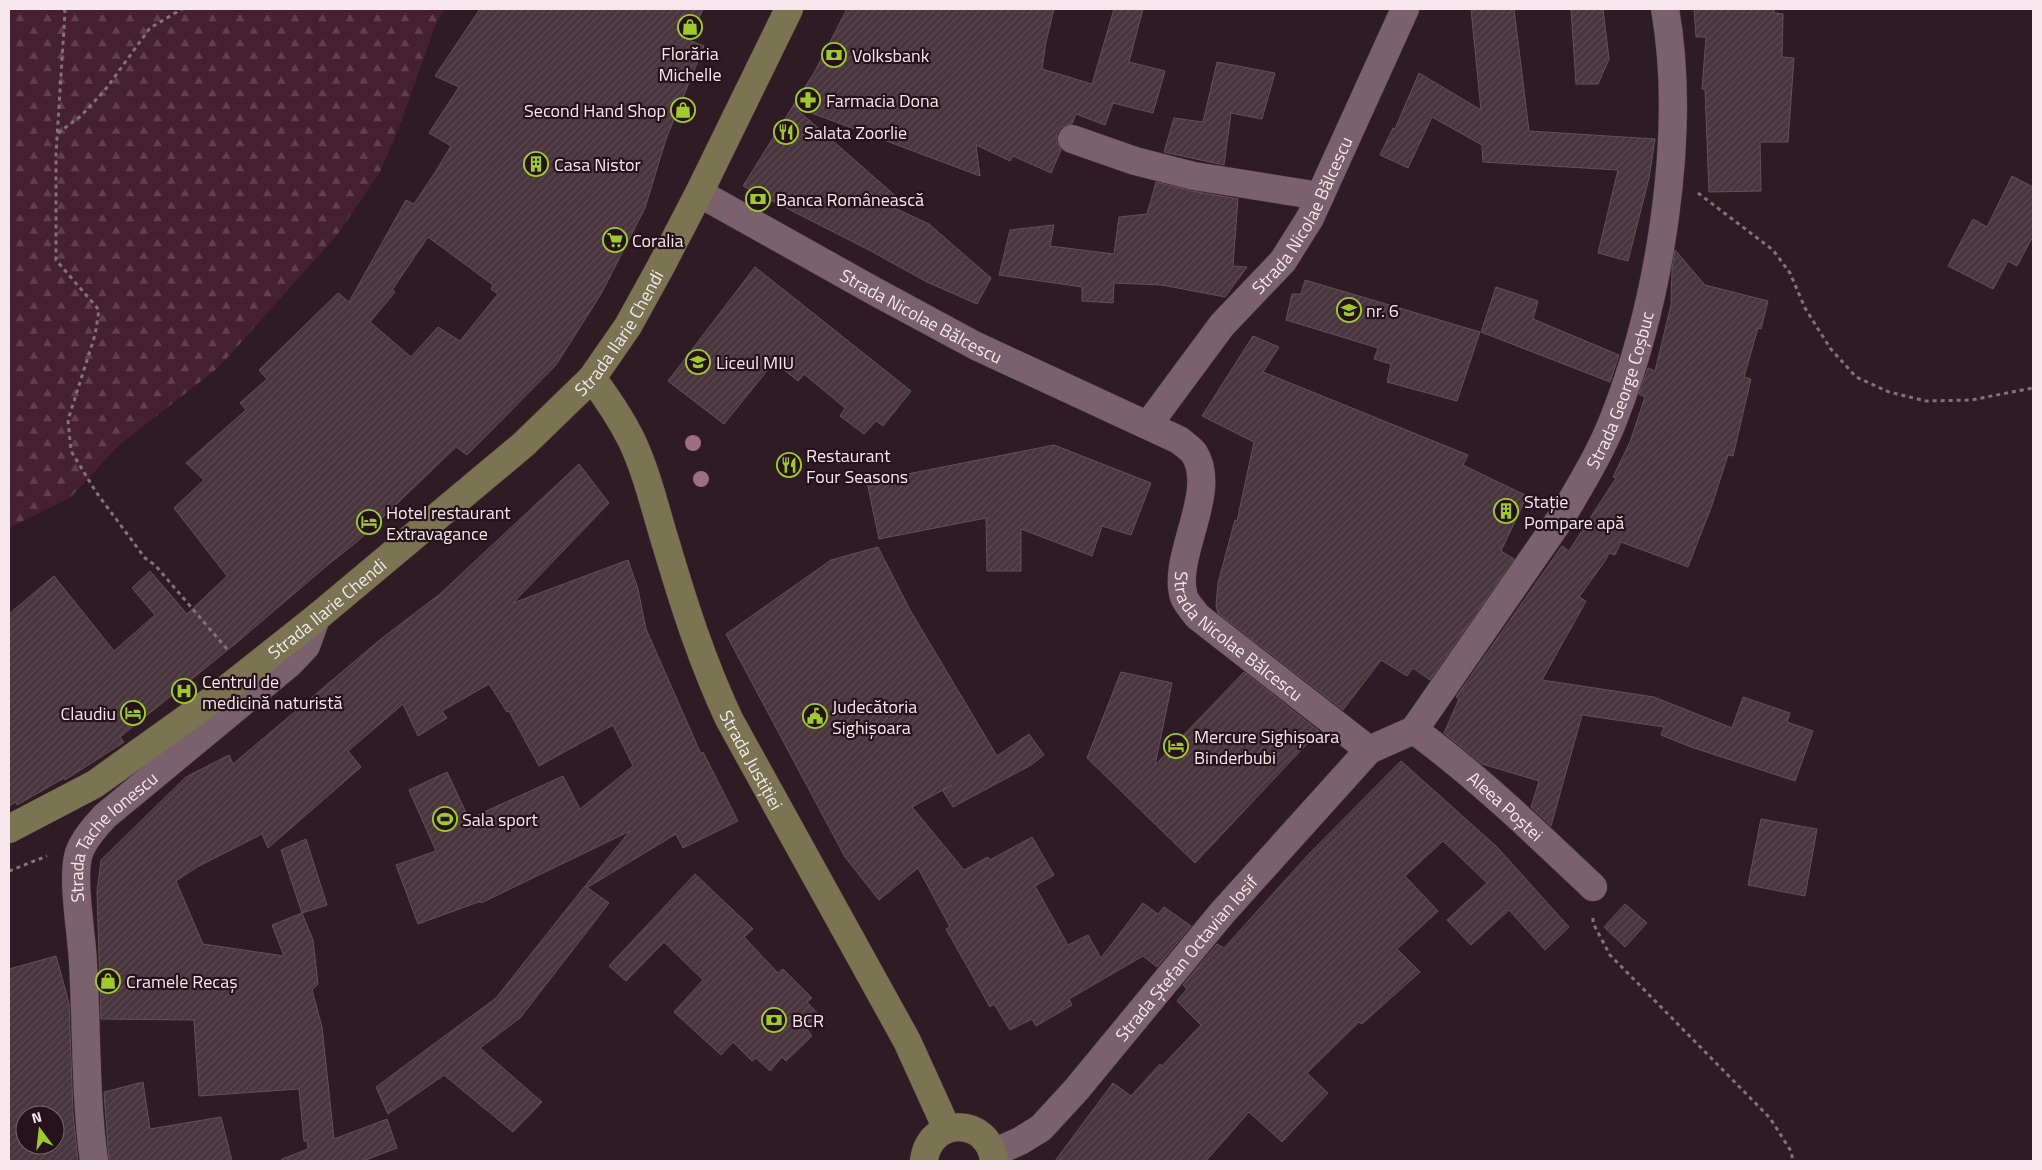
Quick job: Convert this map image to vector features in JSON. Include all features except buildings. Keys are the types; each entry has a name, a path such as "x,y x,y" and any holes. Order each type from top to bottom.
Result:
{"main road":[{"name":"Strada Ilarie Chendi","path":"9,829 95,784 247,673 316,618 524,444 592,378 628,326 700,193 789,9"},
{"name":"Strada Justiției","path":"592,378 619,415 643,469 692,631 711,681 729,719 906,1041 946,1129"},
{"name":"Strada Ștefan Octavian Iosif","path":"946,1129 968,1128 980,1133 988,1142 994,1157"},
{"path":"924,1161 925,1152 930,1143 946,1129"}],"street":[{"name":"Strada Nicolae Bălcescu","path":"1148,425 1222,325 1283,261 1310,218 1405,9"},
{"name":"Strada George Coșbuc","path":"1414,730 1563,515 1588,471 1613,420 1634,364 1650,297 1670,166 1673,96 1665,9"},
{"path":"1072,139 1135,161 1194,176 1320,196"},
{"name":"Strada Nicolae Bălcescu","path":"700,193 976,346 1179,440 1194,453 1200,471 1201,490 1182,576 1184,598 1197,616 1368,750"},
{"name":"Strada Tache Ionescu","path":"94,1161 86,1081 83,964 76,875 78,854 85,840 105,816 290,663 306,646 316,618"},
{"path":"1368,750 1414,730"},
{"name":"Aleea Poștei","path":"1414,730 1493,793 1593,887"},
{"name":"Strada Ștefan Octavian Iosif","path":"994,1157 1041,1128 1070,1096 1222,912 1368,750"}],"path":[{"path":"64,9 58,134 56,260 99,310 95,335 68,420 71,451 96,492 145,558 154,565 247,673"},
{"path":"58,134 81,116 105,90 150,28 182,9"},
{"path":"1670,166 1708,202 1773,250 1790,273 1805,308 1830,348 1856,377 1889,392 1926,401 1971,400 2033,388"},
{"path":"1593,887 1593,922 1610,955 1770,1118 1791,1151 1793,1161"}],"green space":[{"path":"9,9 445,9 437,21 398,130 380,172 337,235 219,367 118,446 71,497 9,528"}],"place":[{"name":"Florăria Michelle","path":"690,27"},
{"name":"Volksbank","path":"834,55"},
{"name":"Farmacia Dona","path":"808,100"},
{"name":"Second Hand Shop","path":"683,110"},
{"name":"Salata Zoorlie","path":"786,132"},
{"name":"Casa Nistor","path":"536,164"},
{"name":"Banca Românească","path":"758,199"},
{"name":"Coralia","path":"615,240"},
{"name":"nr. 6","path":"1349,310"},
{"name":"Liceul MIU","path":"698,362"},
{"name":"Restaurant Four Seasons","path":"789,465"},
{"name":"Stație Pompare apă","path":"1506,511"},
{"name":"Hotel restaurant Extravagance","path":"369,522"},
{"name":"Centrul de medicină naturistă","path":"184,691"},
{"name":"Claudiu","path":"133,713"},
{"name":"Judecătoria Sighișoara","path":"815,716"},
{"name":"Mercure Sighișoara Binderbubi","path":"1176,746"},
{"name":"Sala sport","path":"445,819"},
{"name":"Cramele Recaș","path":"108,981"},
{"name":"BCR","path":"774,1020"}]}
